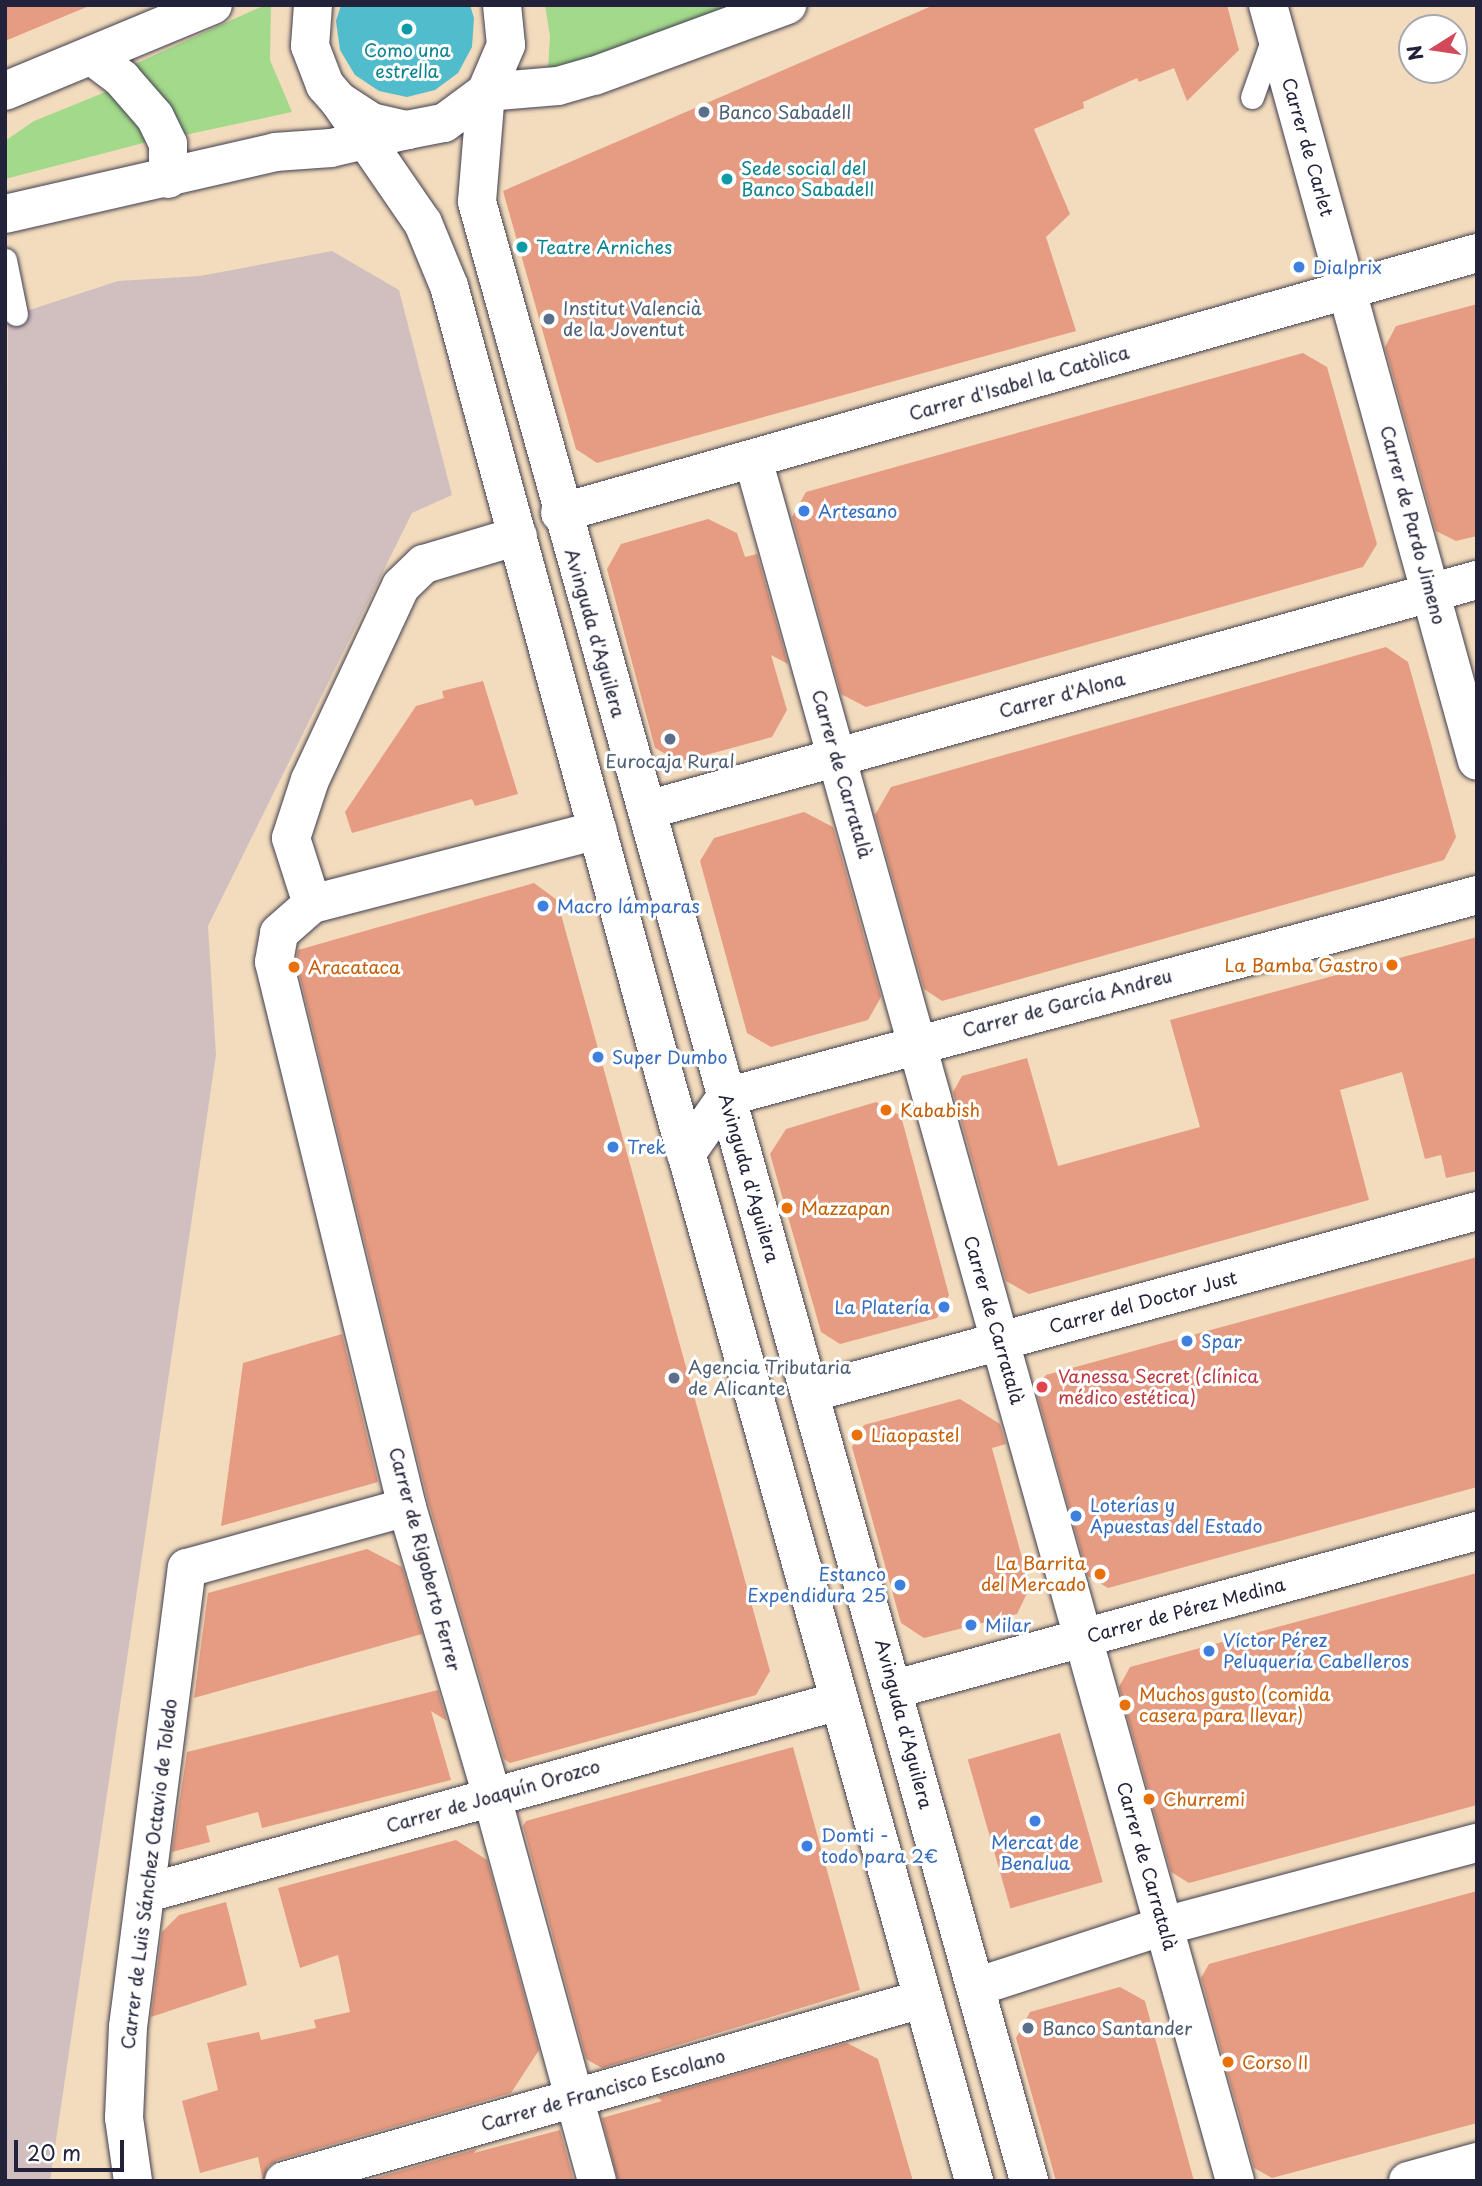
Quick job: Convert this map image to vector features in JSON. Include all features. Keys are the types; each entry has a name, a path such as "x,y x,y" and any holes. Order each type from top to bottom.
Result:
{"street":[{"path":"10,95 92,56 213,5"},
{"path":"313,5 310,46 326,85 365,139 439,253 686,1154 974,2181"},
{"path":"5,214 168,180 275,152 331,148 444,123 486,92 506,45 502,5"},
{"path":"486,92 558,86 594,76 787,5"},
{"name":"Carrer de Carlet","path":"1278,17 1348,289"},
{"path":"92,56 122,79 155,117 167,144 168,180"},
{"name":"Avinguda d'Aguilera","path":"486,92 477,202 560,513 647,810 895,1689 1029,2181"},
{"path":"339,101 370,122 407,130"},
{"name":"Carrer d'Isabel la Catòlica","path":"560,513 1477,253"},
{"name":"Carrer de Pardo Jimeno","path":"1348,289 1433,592 1477,761"},
{"name":"Carrer de Carratalà","path":"753,459 1235,2181"},
{"path":"518,537 424,564 401,586 310,780 291,838 312,904 598,831"},
{"name":"Carrer d'Alona","path":"647,810 1477,580"},
{"name":"Carrer de García Andreu","path":"726,1097 917,1043 1477,894"},
{"name":"Carrer de Rigoberto Ferrer","path":"312,904 279,933 274,962 289,1036 407,1507 492,1796 597,2181"},
{"path":"686,1154 726,1097"},
{"name":"Carrer del Doctor Just","path":"810,1393 1477,1210"},
{"name":"Carrer de Luis Sánchez Octavio de Toledo","path":"133,2181 124,2118 128,2027 187,1568 407,1507"},
{"name":"Carrer de Pérez Medina","path":"895,1689 1477,1531"},
{"name":"Carrer de Joaquín Orozco","path":"147,1893 839,1700"},
{"path":"976,1987 1164,1926 1477,1843"},
{"name":"Carrer de Francisco Escolano","path":"284,2181 922,1999"},
{"path":"952,2105 984,2181"},
{"path":"1408,2181 1477,2162"}],"lane":[{"path":"1252,97 1270,56 1278,17"},
{"path":"5,260 16,314"}],"shaded area":[{"path":"332,251 399,290 452,495 412,513 208,926 216,1055 50,2181 5,2181 8,317 118,281 200,276"}],"green space":[{"path":"265,5 271,5 270,60 292,112 180,136 126,68"},
{"path":"545,5 738,5 580,72 548,70 550,36"},
{"path":"113,89 151,141 5,179 5,141 34,121"}],"water":[{"path":"341,5 470,5 474,18 472,47 458,73 435,90 407,97 379,91 355,75 340,50 336,21"}],"building":[{"path":"5,5 89,5 89,6 5,41"},
{"path":"934,5 1227,5 1239,50 1187,101 1174,68 1139,82 1137,78 1083,102 1084,108 1034,129 1070,214 1046,237 1076,331 597,463 576,449 503,191"},
{"path":"1477,304 1477,536 1456,541 1436,531 1385,347 1396,326"},
{"path":"1303,353 1327,367 1377,544 1363,567 866,707 841,694 792,517 806,492"},
{"path":"708,519 737,533 745,557 757,554 788,664 771,655 787,710 772,737 680,762 655,748 607,569 621,544"},
{"path":"1386,647 1408,662 1433,751 1456,837 1444,860 942,1001 924,989 875,815 891,787"},
{"path":"483,681 518,794 475,806 472,799 352,833 345,812 416,706 444,698 442,691"},
{"path":"804,812 833,827 881,997 868,1020 771,1047 747,1033 700,861 714,838"},
{"path":"534,883 557,900 770,1671 756,1695 510,1763 504,1759 428,1501 296,961 298,950"},
{"path":"1477,937 1477,1171 1446,1178 1441,1155 1425,1159 1402,1072 1340,1090 1369,1200 1029,1294 1006,1281 953,1092 962,1076 1027,1058 1058,1166 1200,1127 1170,1020"},
{"path":"876,1102 901,1116 949,1295 937,1318 840,1344 821,1332 770,1154 786,1129"},
{"path":"1477,1257 1477,1487 1108,1588 1088,1576 1036,1390 1046,1375"},
{"path":"342,1334 378,1482 221,1526 243,1363"},
{"path":"960,1399 1000,1424 1006,1444 992,1448 1030,1587 1017,1614 924,1638 901,1623 852,1447 864,1425"},
{"path":"367,1549 402,1567 422,1634 194,1698 208,1593"},
{"path":"1477,1573 1477,1805 1189,1883 1171,1872 1119,1687 1130,1667"},
{"path":"438,1690 447,1721 431,1711 451,1780 262,1828 258,1812 206,1826 210,1842 172,1852 187,1752"},
{"name":"Mercat de Benalua","path":"1060,1733 1103,1882 1010,1908 968,1759"},
{"path":"793,1747 860,1990 602,2068 586,2059 523,1826 526,1821"},
{"path":"456,1840 487,1860 539,2050 511,2093 278,2160 268,2166 263,2181 258,2157 200,2173 182,2101 218,2090 207,2043 259,2032 261,2040 316,2028 314,2020 350,2012 338,1955 300,1968 278,1888"},
{"path":"1477,1891 1477,2123 1272,2178 1254,2168 1201,1978 1209,1964"},
{"path":"226,1902 247,1985 151,2017 162,1932 179,1915"},
{"path":"1120,1987 1145,2001 1194,2181 1056,2181 1016,2038 1030,2012"},
{"path":"847,2043 878,2059 913,2181 618,2181 602,2118 662,2101 657,2097"},
{"path":"560,2130 574,2181 365,2181 477,2149 474,2153"}],"place":[{"name":"Como una estrella","path":"407,29"},
{"name":"Banco Sabadell","path":"704,112"},
{"name":"Sede social del Banco Sabadell","path":"727,179"},
{"name":"Teatre Arniches","path":"522,247"},
{"name":"Dialprix","path":"1299,267"},
{"name":"Institut Valencià de la Joventut","path":"549,319"},
{"name":"Artesano","path":"804,511"},
{"name":"Eurocaja Rural","path":"670,739"},
{"name":"Macro lámparas","path":"543,906"},
{"name":"La Bamba Gastro","path":"1392,965"},
{"name":"Aracataca","path":"294,967"},
{"name":"Super Dumbo","path":"598,1057"},
{"name":"Kababish","path":"886,1110"},
{"name":"Trek","path":"613,1147"},
{"name":"Mazzapan","path":"787,1208"},
{"name":"La Platería","path":"944,1307"},
{"name":"Spar","path":"1187,1341"},
{"name":"Agencia Tributaria de Alicante","path":"674,1378"},
{"name":"Vanessa Secret (clínica médico estética)","path":"1042,1387"},
{"name":"Liaopastel","path":"857,1435"},
{"name":"Loterías y Apuestas del Estado","path":"1076,1516"},
{"name":"La Barrita del Mercado","path":"1100,1574"},
{"name":"Estanco Expendidura 25","path":"900,1585"},
{"name":"Milar","path":"971,1625"},
{"name":"Víctor Pérez Peluquería Cabelleros","path":"1209,1651"},
{"name":"Muchos gusto (comida casera para llevar)","path":"1125,1705"},
{"name":"Churremi","path":"1149,1799"},
{"name":"Mercat de Benalua","path":"1035,1821"},
{"name":"Domti - todo para 2€","path":"807,1846"},
{"name":"Banco Santander","path":"1028,2028"},
{"name":"Corso II","path":"1228,2062"}]}
